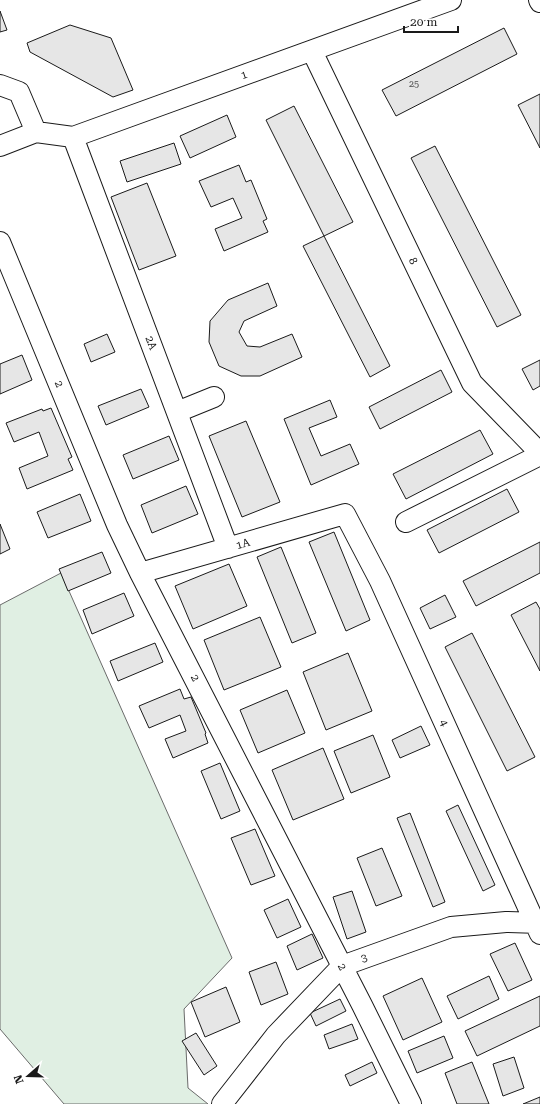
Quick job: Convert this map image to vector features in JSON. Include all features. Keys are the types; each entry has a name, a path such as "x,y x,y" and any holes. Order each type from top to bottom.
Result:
{"street":[{"name":"1","path":"0,146 36,132 74,137 451,0"},
{"name":"8","path":"312,51 472,383 540,454"},
{"path":"0,85 19,92 36,132"},
{"name":"2A","path":"74,137 228,548"},
{"name":"2","path":"0,242 117,524 140,573 342,966 411,1104"},
{"path":"177,412 214,397"},
{"path":"406,522 540,454"},
{"name":"1A","path":"140,573 345,514"},
{"name":"4","path":"345,514 380,580 538,927"},
{"name":"3","path":"222,1104 276,1035 342,966 452,927 506,922 538,927"}],"green space":[{"path":"61,573 232,958 184,1009 188,1088 208,1104 64,1104 0,1029 0,605"}],"building":[{"path":"0,11 7,30 0,32"},
{"path":"70,25 111,38 133,90 113,97 30,52 27,43"},
{"path":"504,28 517,54 396,116 382,90"},
{"path":"540,94 540,148 518,105"},
{"path":"294,106 353,222 324,236 266,120"},
{"path":"227,115 236,137 190,158 180,136"},
{"path":"174,143 181,164 127,182 120,161"},
{"path":"435,146 521,315 497,327 411,158"},
{"path":"239,165 246,182 251,180 267,219 263,221 268,232 224,251 215,229 242,218 233,198 211,207 199,181"},
{"path":"147,183 176,256 139,270 111,197"},
{"path":"324,236 390,366 370,377 303,246"},
{"path":"268,283 277,306 244,321 239,332 247,346 260,347 292,334 302,357 260,376 241,376 219,366 209,342 210,321 228,300"},
{"path":"107,334 115,352 91,362 84,344"},
{"path":"22,355 32,380 0,394 0,364"},
{"path":"540,360 540,386 533,390 522,369"},
{"path":"441,370 452,392 380,429 369,407"},
{"path":"141,389 149,407 106,425 98,406"},
{"path":"330,400 337,417 309,428 321,456 350,444 359,464 311,485 284,419"},
{"path":"51,408 72,457 68,459 73,470 27,489 19,468 48,456 39,432 14,442 6,423 42,409 43,411"},
{"path":"246,421 280,502 242,517 209,436"},
{"path":"480,430 493,454 406,499 393,474"},
{"path":"169,436 179,460 133,479 123,455"},
{"path":"186,486 198,514 152,533 141,505"},
{"path":"507,489 519,512 439,553 427,530"},
{"path":"80,494 91,521 48,538 37,512"},
{"path":"0,524 10,549 0,554"},
{"path":"334,532 370,620 346,631 309,542"},
{"path":"540,542 540,573 476,606 463,581"},
{"path":"281,547 316,633 292,643 257,557"},
{"path":"102,552 111,573 68,591 59,569"},
{"path":"229,564 247,606 193,629 175,586"},
{"path":"124,593 134,616 92,634 83,610"},
{"path":"445,595 456,617 430,629 420,608"},
{"path":"536,602 540,609 540,671 511,615"},
{"path":"260,617 281,667 224,690 204,640"},
{"path":"472,633 535,757 507,771 445,647"},
{"path":"155,643 163,662 118,681 110,661"},
{"path":"348,653 372,711 326,730 303,672"},
{"path":"180,689 184,699 191,697 206,733 208,743 173,758 165,739 186,731 180,715 149,728 139,706"},
{"path":"287,690 305,733 258,753 240,710"},
{"path":"421,726 430,745 400,758 392,740"},
{"path":"373,735 390,777 351,793 334,751"},
{"path":"323,748 344,799 293,820 272,770"},
{"path":"220,763 240,811 221,819 201,771"},
{"path":"458,805 495,885 483,891 446,811"},
{"path":"410,813 445,902 433,907 397,818"},
{"path":"255,829 275,876 251,885 231,838"},
{"path":"382,848 402,896 376,906 357,858"},
{"path":"352,891 366,932 347,939 333,897"},
{"path":"288,899 301,927 277,938 264,910"},
{"path":"312,934 323,958 297,970 287,946"},
{"path":"515,943 532,980 508,991 490,954"},
{"path":"276,962 288,994 261,1005 249,972"},
{"path":"489,976 499,999 458,1019 447,996"},
{"path":"422,978 442,1022 403,1040 383,996"},
{"path":"226,987 240,1022 205,1037 191,1002"},
{"path":"540,996 540,1026 477,1056 465,1031"},
{"path":"340,999 346,1011 316,1026 310,1013"},
{"path":"352,1024 358,1039 329,1049 324,1035"},
{"path":"196,1033 217,1066 204,1075 182,1041"},
{"path":"444,1036 453,1058 417,1073 408,1051"},
{"path":"514,1057 524,1088 503,1096 493,1064"},
{"path":"372,1062 377,1073 350,1086 345,1075"},
{"path":"472,1062 489,1104 457,1104 445,1073"},
{"path":"540,1097 540,1104 523,1104"}]}
